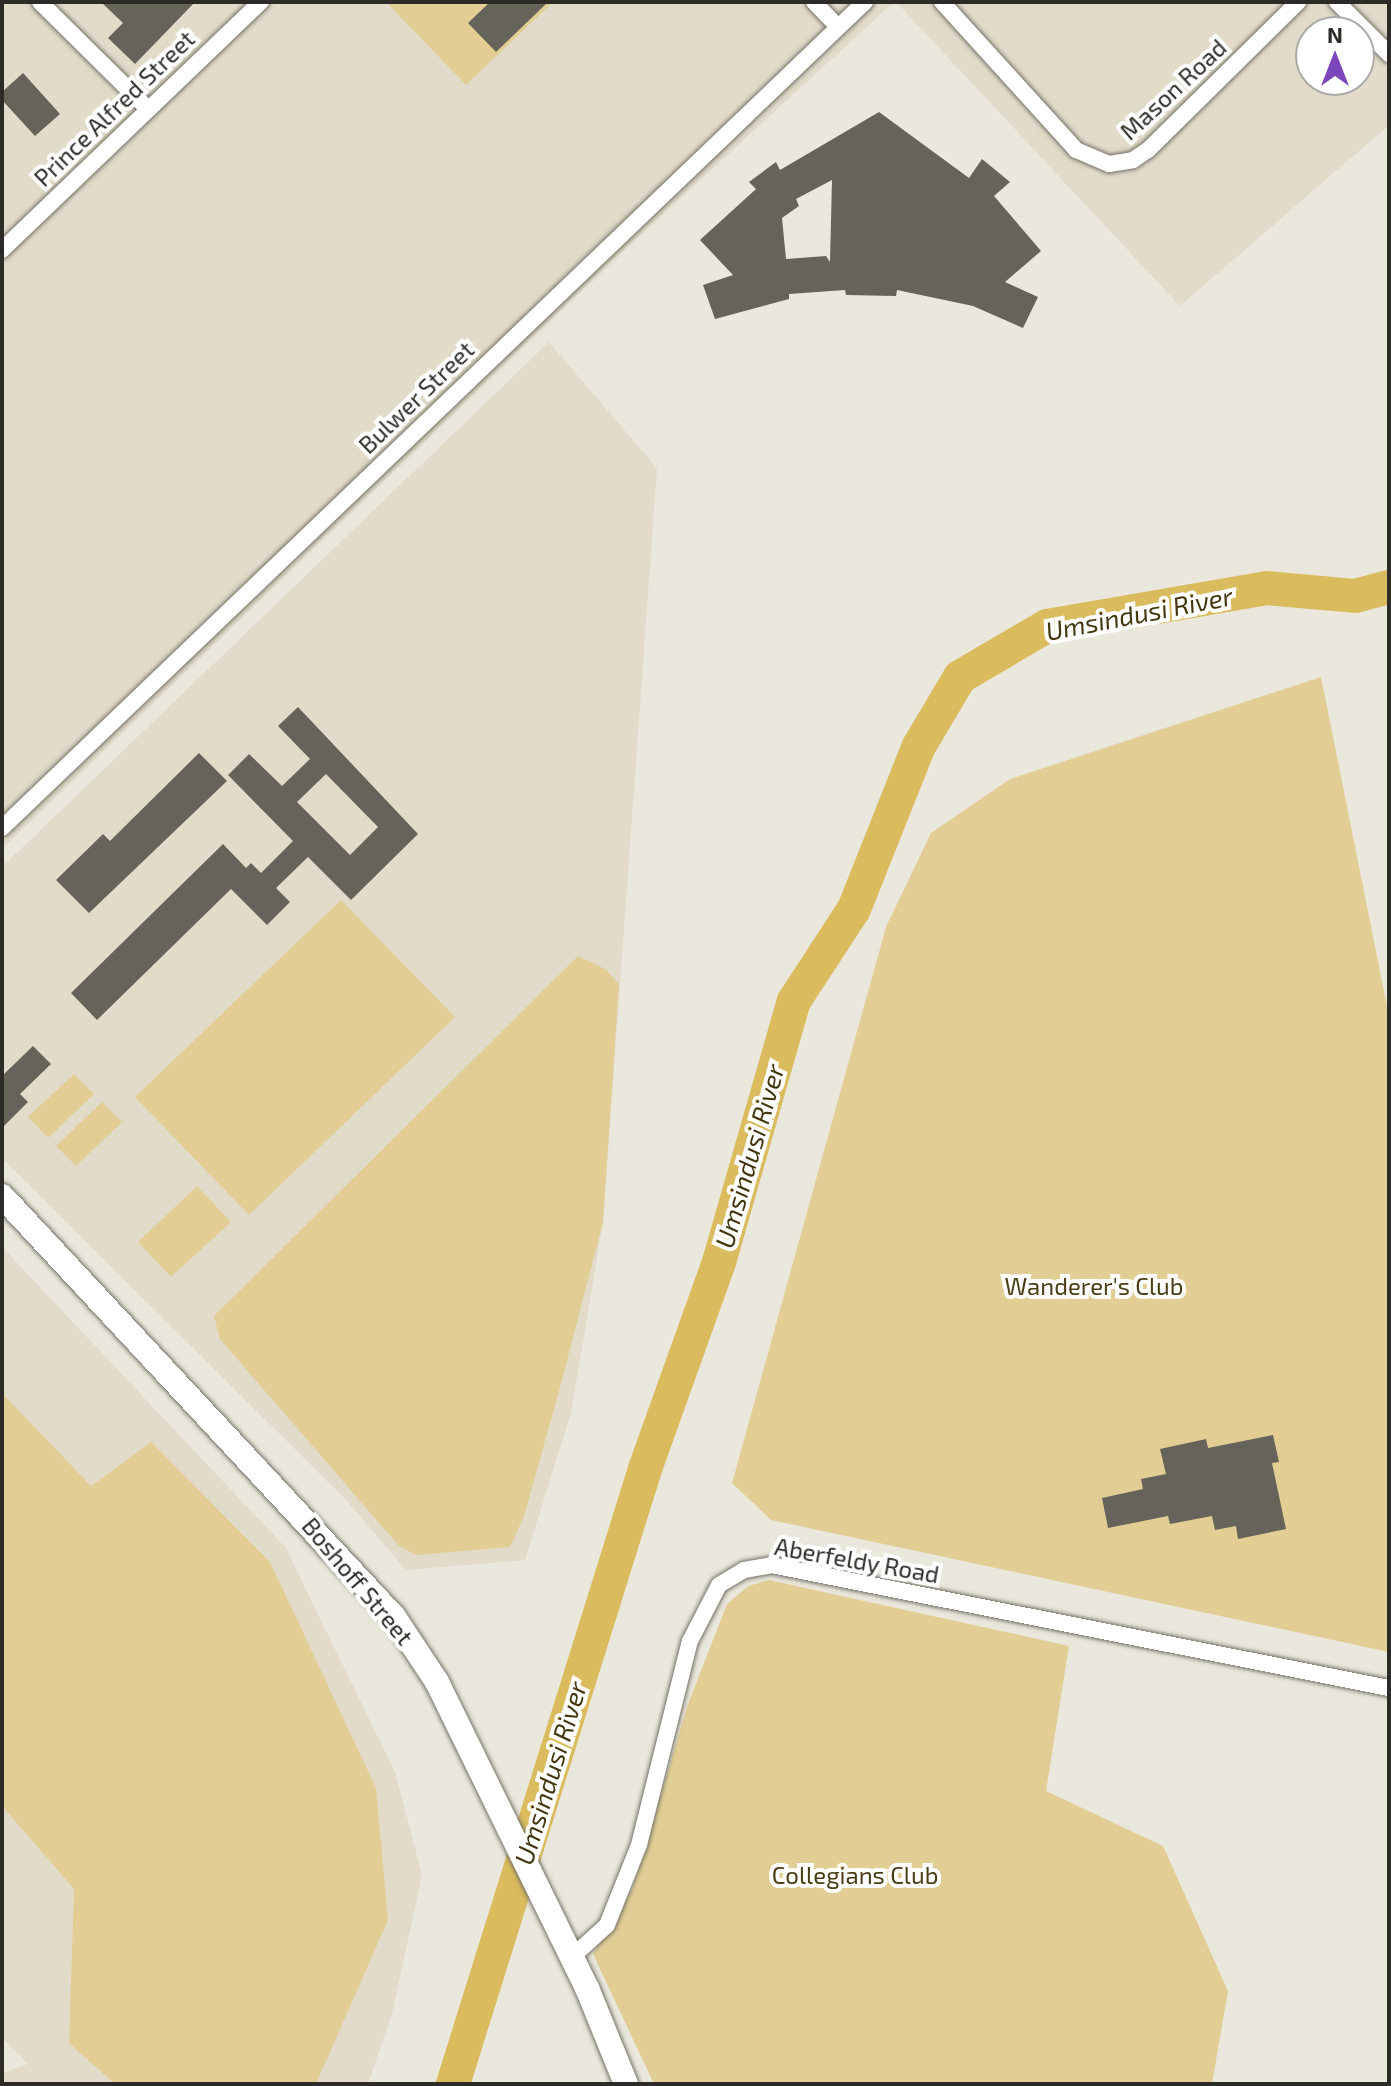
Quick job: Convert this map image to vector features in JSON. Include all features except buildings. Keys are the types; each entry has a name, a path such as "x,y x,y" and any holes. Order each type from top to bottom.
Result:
{"main road":[{"name":"Boshoff Street","path":"2,1196 368,1585 437,1682 572,1957 626,2084"}],"street":[{"path":"40,2 147,108"},
{"name":"Prince Alfred Street","path":"2,250 261,2"},
{"path":"814,2 837,26"},
{"name":"Bulwer Street","path":"2,828 865,2"},
{"name":"Mason Road","path":"942,2 1076,150 1109,164 1133,160 1148,150 1298,2"},
{"path":"1337,2 1389,54"},
{"name":"Aberfeldy Road","path":"572,1957 607,1925 639,1845 690,1641 719,1585 744,1570 771,1565 1389,1688"}],"shaded area":[{"path":"2,2 894,2 618,255 2,849"},
{"path":"896,2 1389,2 1389,125 1180,306"},
{"path":"549,342 657,468 603,1222 571,1413 525,1560 406,1570 348,1502 2,1158 2,867"},
{"path":"2,1247 285,1547 395,1772 422,1875 392,2014 368,2084 2,2084 2,2073 28,2064 2,2037"}],"green space":[{"path":"386,2 553,2 466,85"},
{"name":"Wanderer's Club","path":"1321,677 1389,1016 1389,1652 771,1520 732,1483 886,927 931,833 1010,779"},
{"path":"341,900 455,1017 249,1215 135,1097"},
{"path":"578,956 605,969 619,984 603,1222 561,1384 524,1516 510,1547 416,1555 399,1546 220,1339 214,1316"},
{"path":"74,1074 94,1094 48,1138 28,1117"},
{"path":"102,1102 122,1122 76,1166 56,1146"},
{"path":"197,1186 231,1222 171,1277 138,1242"},
{"path":"2,1393 91,1486 151,1442 270,1562 376,1788 388,1920 316,2084 115,2084 69,2043 74,1889 2,1806"},
{"name":"Collegians Club","path":"769,1580 1069,1646 1046,1791 1163,1846 1228,1991 1212,2084 654,2084 593,1954 633,1888 688,1704 727,1604 748,1586"}],"waterway":[{"name":"Umsindusi River","path":"453,2084 646,1466 719,1262 794,1001 854,909 919,746 960,677 1047,626 1266,588 1355,596 1389,587"}]}
